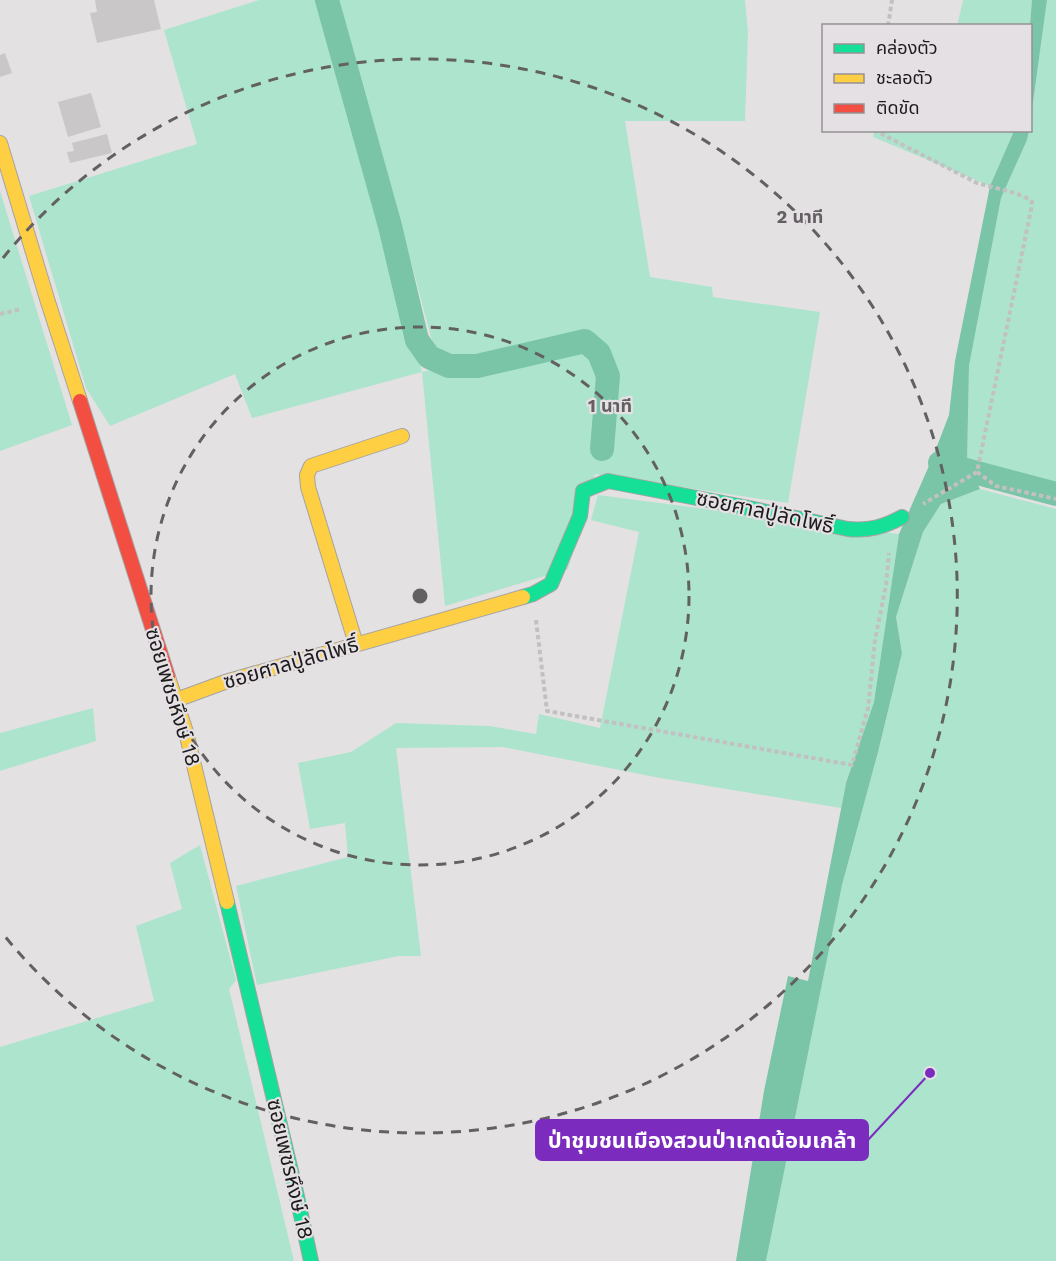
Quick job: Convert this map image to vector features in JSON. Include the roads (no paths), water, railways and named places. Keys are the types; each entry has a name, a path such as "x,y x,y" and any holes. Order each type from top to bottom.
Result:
{"street":[{"name":"ซอยเพชรหึงษ์ 18","path":"0,143 186,732 311,1261"},
{"path":"356,644 308,487 307,475 311,466 402,436"},
{"name":"ซอยศาลปู่ลัดโพธิ์","path":"176,700 225,682 533,594 550,584 560,567 580,516 583,491 608,481 848,529 864,531 880,528 897,520"}],"waterway":[{"path":"327,0 390,226 417,340 429,357 449,366 477,366 585,341 599,353 608,376 602,449"},
{"path":"940,463 1056,494"}],"place":[{"name":"ป่าชุมชนเมืองสวนป่าเกดน้อมเกล้า","path":"930,1073"}]}
